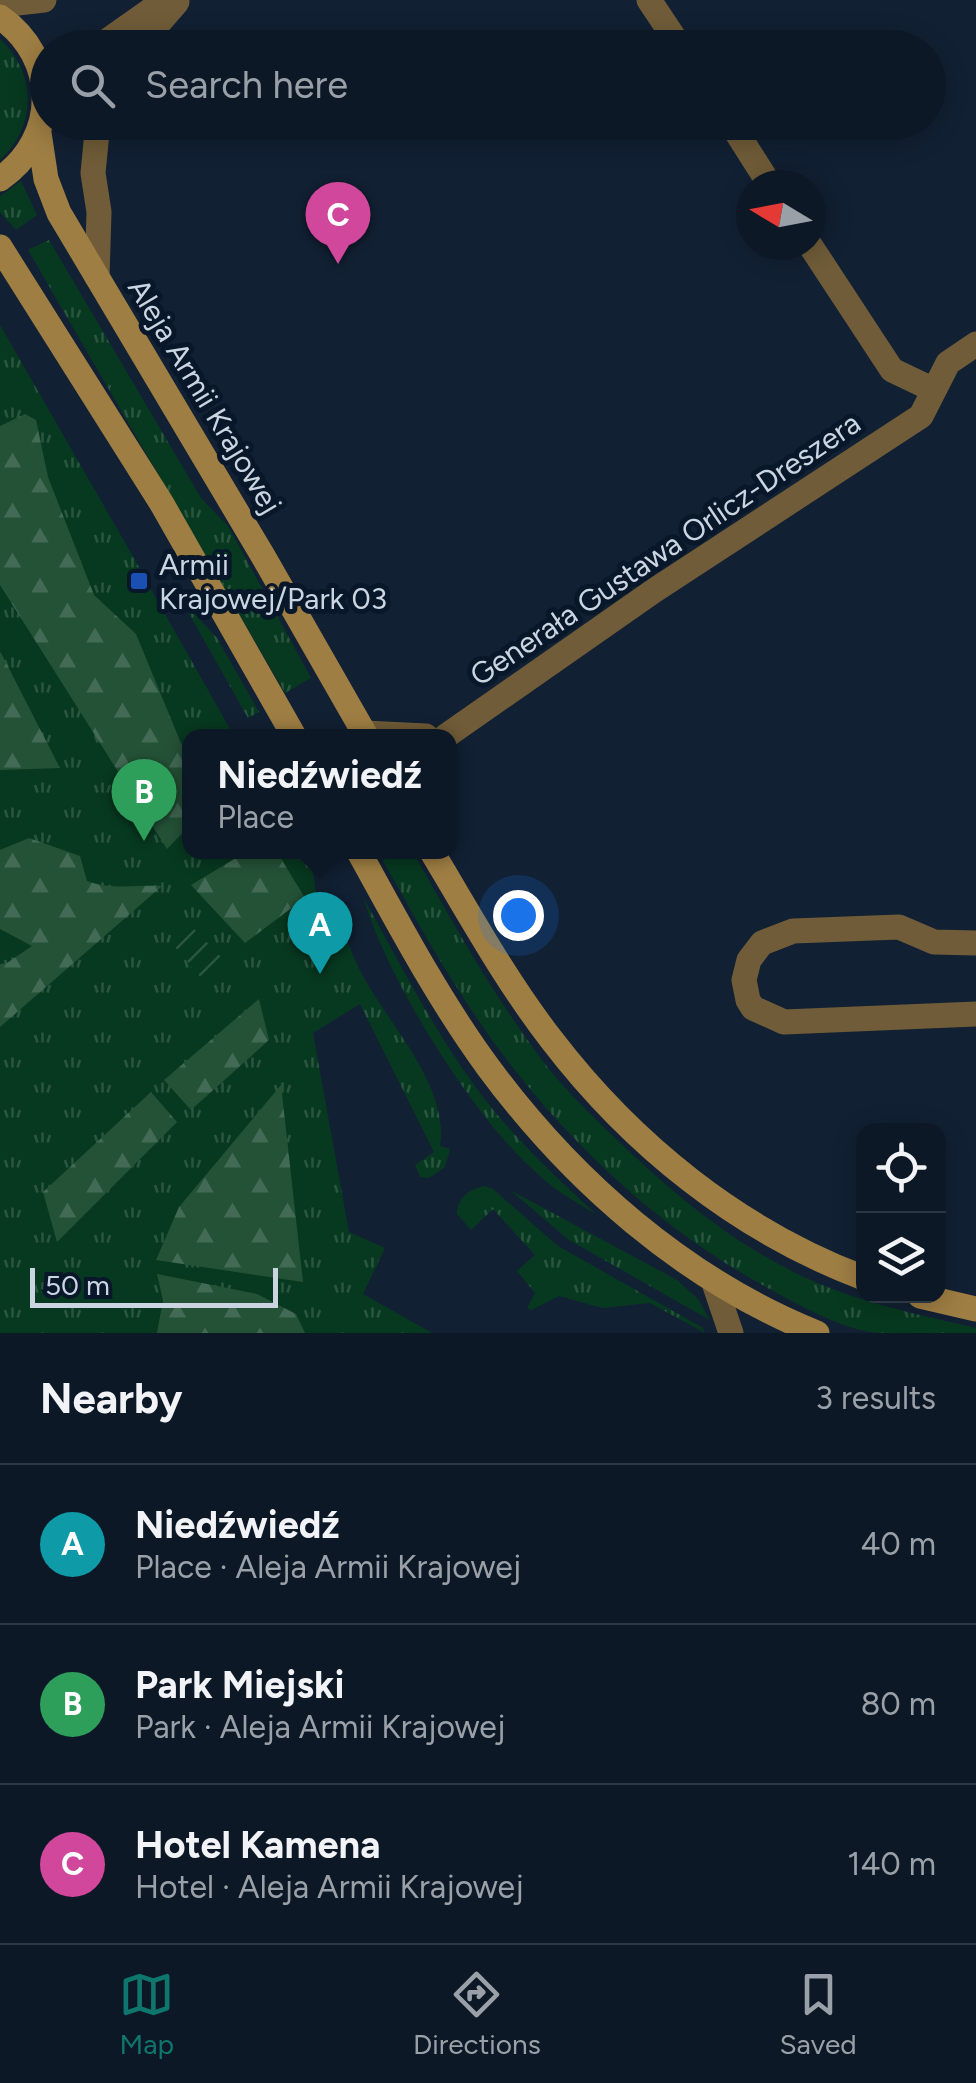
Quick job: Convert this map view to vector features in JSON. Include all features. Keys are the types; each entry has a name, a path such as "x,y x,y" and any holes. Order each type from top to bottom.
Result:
{"main road":[{"name":"Aleja Armii Krajowej","path":"0,17 30,47"},
{"path":"0,179 25,157 33,140"},
{"name":"Aleja Armii Krajowej","path":"46,140 50,195 362,729"},
{"path":"0,247 142,472 290,729"},
{"path":"362,859 454,1017 532,1123 607,1198 713,1280 817,1333"},
{"path":"436,859 534,1017 566,1059 623,1119 678,1170 733,1212 781,1242 856,1275"},
{"path":"946,1302 976,1310"}],"street":[{"path":"0,5 44,0"},
{"path":"122,30 165,0"},
{"path":"154,30 180,0"},
{"path":"650,0 669,30"},
{"path":"96,140 92,173 98,212 96,277"},
{"path":"741,140 760,170"},
{"path":"820,260 892,370 934,390 948,363 976,344"},
{"name":"Generała Gustawa Orlicz-Dreszera","path":"456,729 655,590 921,416 934,390"},
{"path":"976,943 934,942 899,926 793,931 762,944 749,960 744,980 754,1008 784,1022 976,1014"},
{"path":"713,1280 731,1333"}],"green space":[{"path":"0,39 21,67 28,100 21,132 0,160"},
{"path":"21,181 37,215 16,230 0,212 0,196"},
{"path":"49,240 201,498 228,526 311,678 285,693 28,250"},
{"path":"0,325 139,567 133,571 142,587 148,584 230,729 182,729 182,859 311,859 319,912 329,932 341,925 363,976 415,1058 436,1102 440,1146 450,1149 445,1167 429,1178 420,1177 415,1165 434,1152 360,1004 313,1033 349,1232 385,1248 363,1294 432,1333 0,1333"},
{"path":"25,414 36,420 48,477 94,595 136,634 182,746 182,833 167,849 0,585 0,426"},
{"path":"187,610 217,638 259,712 248,718"},
{"path":"1,653 60,768 0,770"},
{"path":"29,838 80,856 87,881 114,886 162,886 0,1027 0,964 32,946 0,929 0,850"},
{"path":"234,859 281,859 305,898 245,943 191,885"},
{"path":"382,859 417,859 486,979 545,1063 603,1126 685,1201 764,1256 822,1285 856,1296 856,1303 876,1303 976,1328 976,1333 877,1333 849,1327 766,1287 719,1259 674,1227 590,1155 517,1073 454,983"},
{"path":"364,899 430,1017 474,1085 532,1152 596,1214 539,1175 461,1085 392,969"},
{"path":"194,929 224,960 203,980 175,947"},
{"path":"259,999 269,1040 191,1110 164,1080"},
{"path":"281,1085 303,1282 156,1260 179,1207"},
{"path":"151,1092 177,1122 57,1242 43,1192"},
{"path":"484,1186 493,1189 558,1246 703,1328 705,1333 650,1303 602,1308 559,1296 531,1310 527,1308 535,1293 517,1271 535,1255 493,1209 471,1230 457,1214 465,1195"},
{"path":"510,1190 677,1280 698,1299 710,1320 569,1240"},
{"path":"157,1274 257,1294 296,1314 305,1333 157,1333 163,1300"}],"place":[{"name":"Hotel Kamena","path":"338,264"},
{"name":"Armii Krajowej/Park 03","path":"139,581"},
{"name":"Park Miejski","path":"144,841"},
{"name":"Niedźwiedź","path":"320,974"}]}
